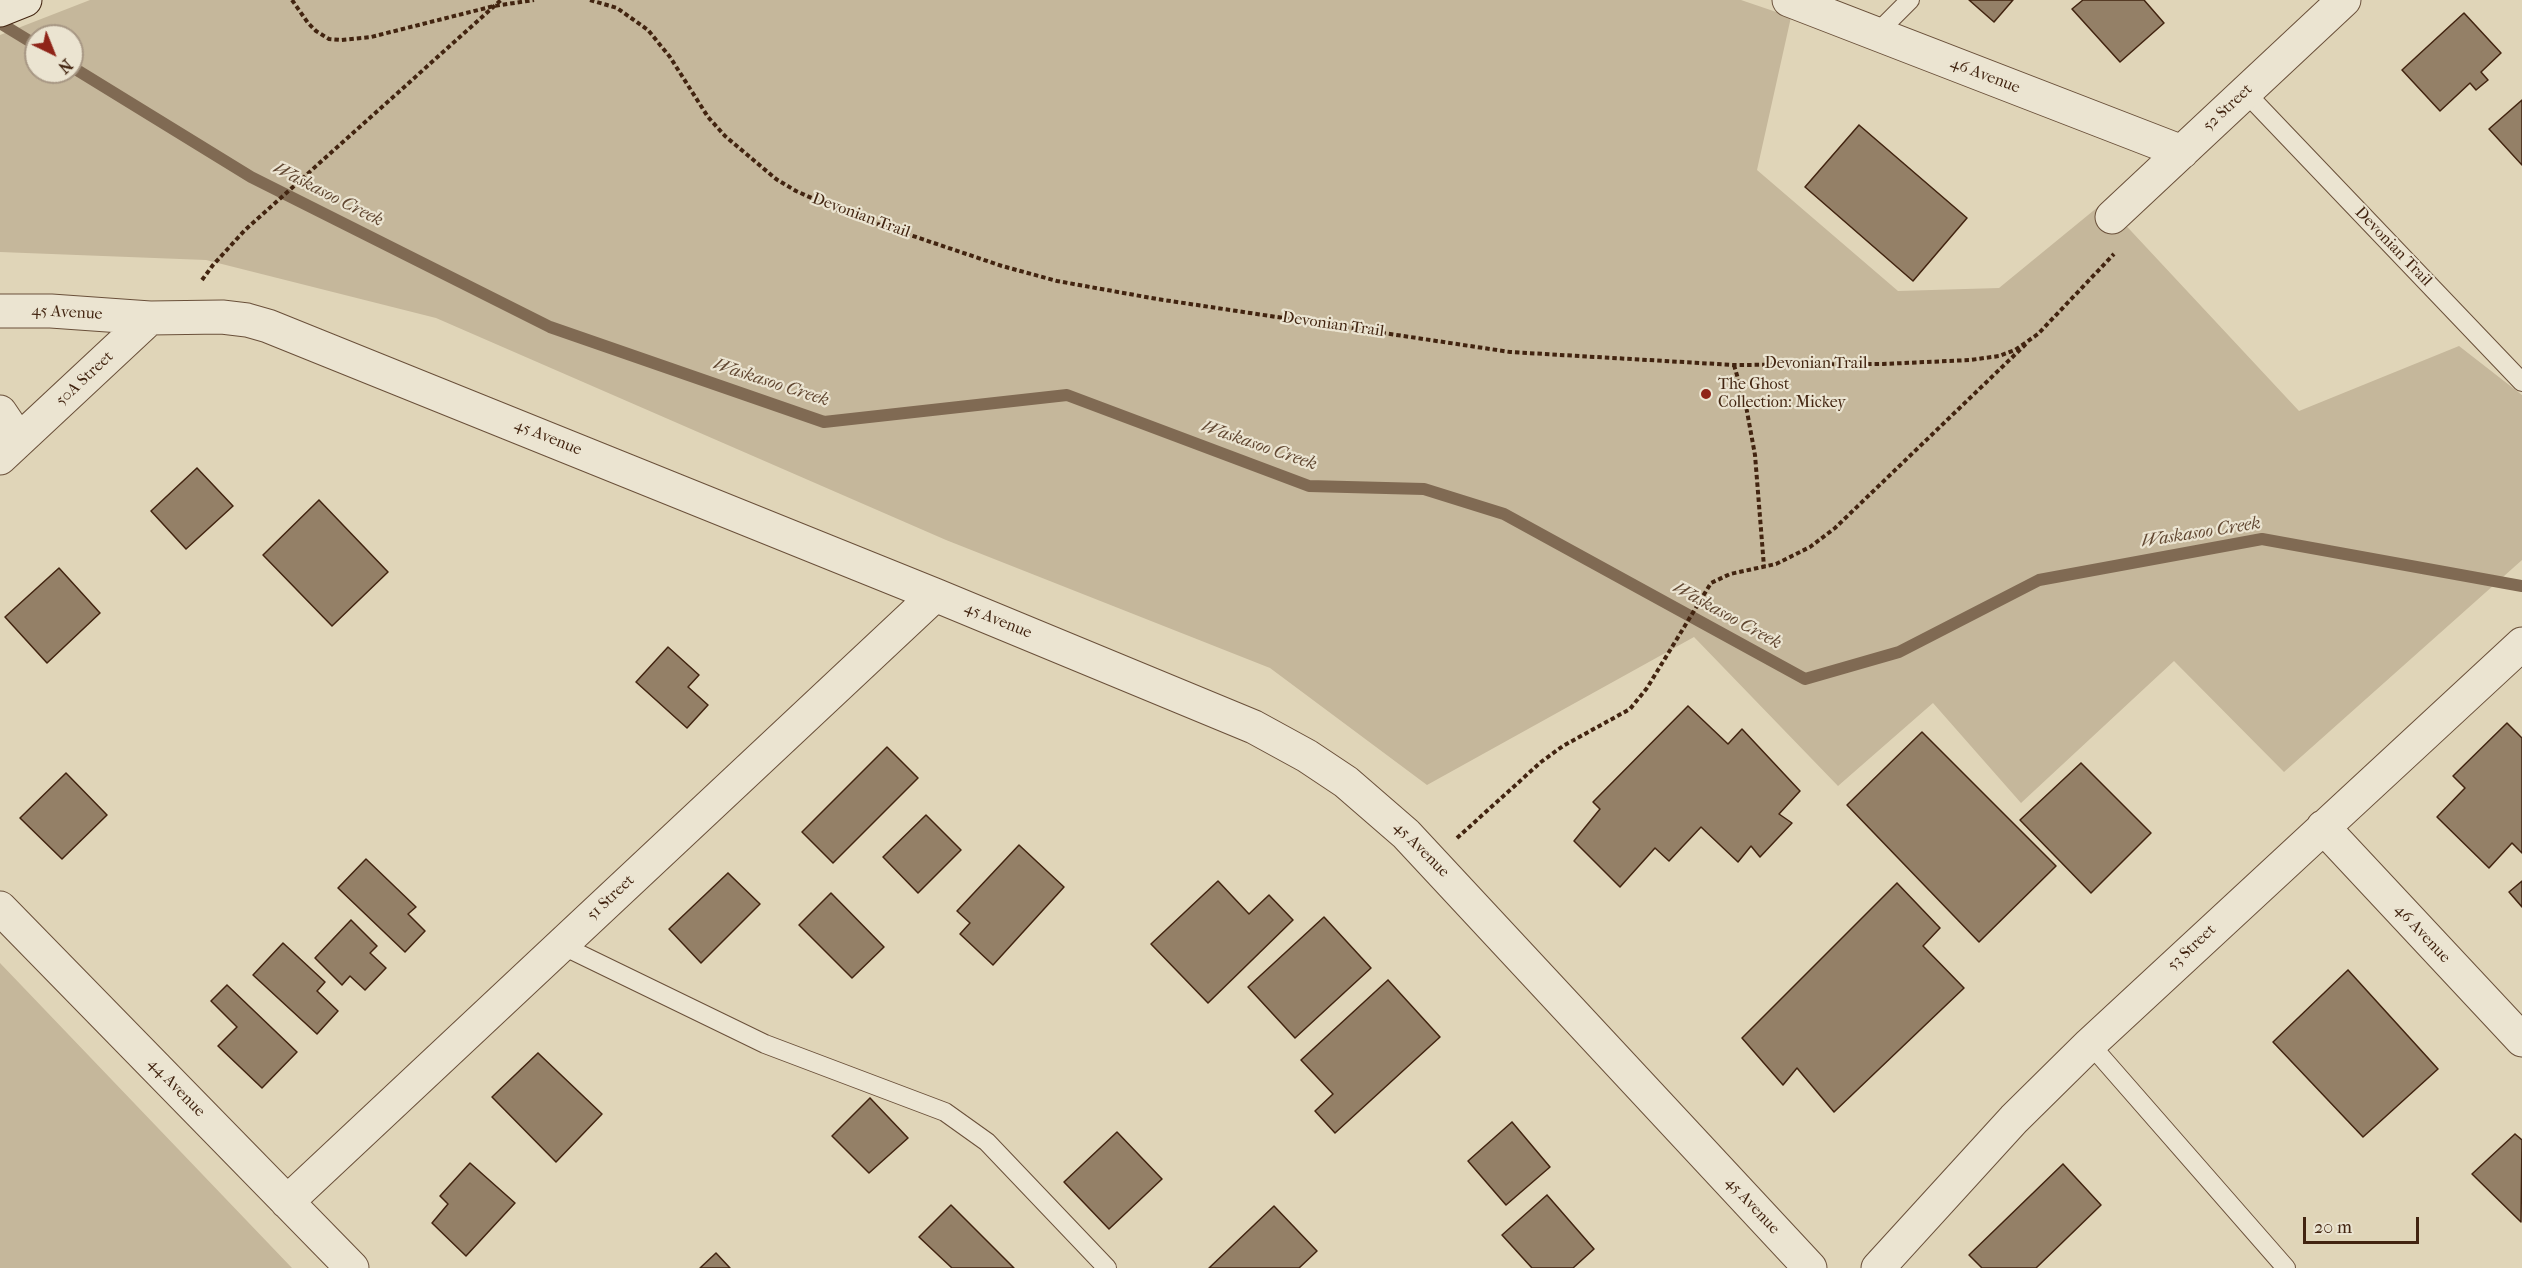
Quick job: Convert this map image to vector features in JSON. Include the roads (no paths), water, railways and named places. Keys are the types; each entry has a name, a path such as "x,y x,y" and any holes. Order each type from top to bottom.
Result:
{"street":[{"path":"0,10 25,0"},
{"name":"46 Avenue","path":"1789,0 2182,152"},
{"name":"52 Street","path":"2112,217 2182,152 2254,102 2344,0"},
{"name":"45 Avenue","path":"0,311 51,311 150,318 222,317 247,320 268,326 935,595 1263,732 1307,756 1346,782 1406,834 1810,1268"},
{"name":"50A Street","path":"0,412 10,449 150,318"},
{"name":"51 Street","path":"287,1202 935,595"},
{"name":"53 Street","path":"1878,1268 2014,1119 2090,1044 2522,644"},
{"name":"46 Avenue","path":"2323,827 2522,1040"},
{"name":"44 Avenue","path":"0,908 352,1268"}],"lane":[{"path":"1876,34 1910,0"},
{"name":"Devonian Trail","path":"2254,102 2522,382"},
{"path":"561,945 765,1044 945,1112 987,1142 1107,1268"},
{"path":"2090,1044 2286,1268"}],"waterway":[{"name":"Waskasoo Creek","path":"0,23 24,38"},
{"name":"Waskasoo Creek","path":"84,74 251,177 550,327 824,422 1067,395 1309,486 1424,489 1504,514 1805,679 1899,652 2039,580 2262,539 2522,586"}],"place":[{"name":"The Ghost Collection: Mickey","path":"1706,394"}]}
